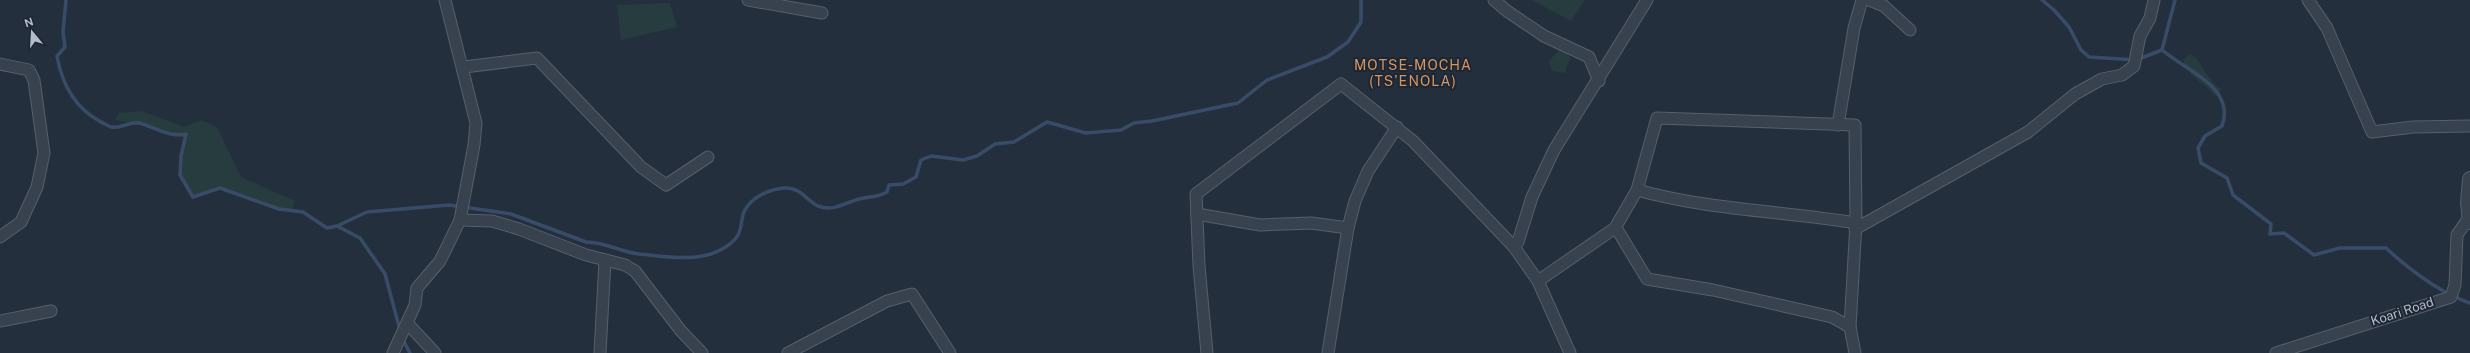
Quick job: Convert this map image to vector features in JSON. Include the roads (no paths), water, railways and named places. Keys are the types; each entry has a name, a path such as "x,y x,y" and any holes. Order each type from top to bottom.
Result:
{"street":[{"path":"394,353 415,305 417,288 440,261 461,216 476,122 464,67 445,0"},
{"path":"748,0 822,14"},
{"path":"1494,0 1507,11 1544,36 1589,57 1599,81"},
{"path":"1514,247 1544,169 1576,114 1599,81 1647,0"},
{"path":"1838,124 1854,28 1862,0"},
{"path":"1870,0 1884,6 1910,30"},
{"path":"1637,190 1672,200 1725,208 1814,216 1855,226 2028,132 2075,94 2102,79 2122,76 2134,66 2140,36 2150,18 2154,0"},
{"path":"2308,0 2327,28 2372,132 2413,127 2470,126"},
{"path":"464,67 537,58 641,167 666,185 708,157"},
{"path":"0,64 29,70 34,80 44,153 37,187 21,222 0,238"},
{"path":"1208,353 1199,266 1196,194 1341,84 1396,128 1445,172 1514,247 1538,281 1570,353"},
{"path":"1538,281 1615,228 1637,190 1657,118 1855,125 1855,226 1850,327 1855,353"},
{"path":"1328,353 1348,228 1355,201 1368,171 1396,128"},
{"path":"2469,220 2470,180"},
{"path":"1197,214 1260,225 1311,223 1348,228"},
{"path":"461,216 492,221 605,260 625,265 636,272 681,331 702,353"},
{"name":"Koari Road","path":"2276,353 2451,297 2456,285 2457,235 2469,220"},
{"path":"1615,228 1647,279 1713,290 1832,317 1850,327"},
{"path":"600,353 605,260"},
{"path":"788,353 887,301 912,294 950,353"},
{"path":"0,321 51,311"},
{"path":"407,323 434,353"}],"waterway":[{"path":"66,0 63,32 65,47 57,56 59,67 66,86 71,95 84,110 111,127 139,123 174,135 186,134 181,156 180,175 193,197 220,188 279,209 303,212 327,228 337,226 360,238 385,274 400,330"},
{"path":"337,226 367,212 449,205 511,214 586,242 593,242 632,253 675,257 702,256 718,251 733,241 739,232 743,215 747,207 756,198 773,190 790,188 799,192 818,206 829,208 859,199 880,195 887,192 889,185 903,184 916,177 921,160 931,156 963,160 977,156 995,144 1014,142 1047,122 1086,133 1121,130 1134,123 1152,121 1238,103 1267,80 1327,57 1348,42 1361,22 1361,0"},
{"path":"2042,0 2054,10 2069,27 2081,50 2089,57 2136,60 2162,50 2206,81 2215,90 2222,100 2224,112 2222,126 2205,136 2198,148 2201,163 2227,178 2233,195 2271,224 2270,234 2284,233 2314,255 2340,248 2386,248 2425,280 2447,293 2470,303"},
{"path":"2162,50 2175,0"},
{"path":"402,338 410,353"}],"district":[{"name":"MOTSE-MOCHA (TS'ENOLA)","path":"1413,74"}]}
